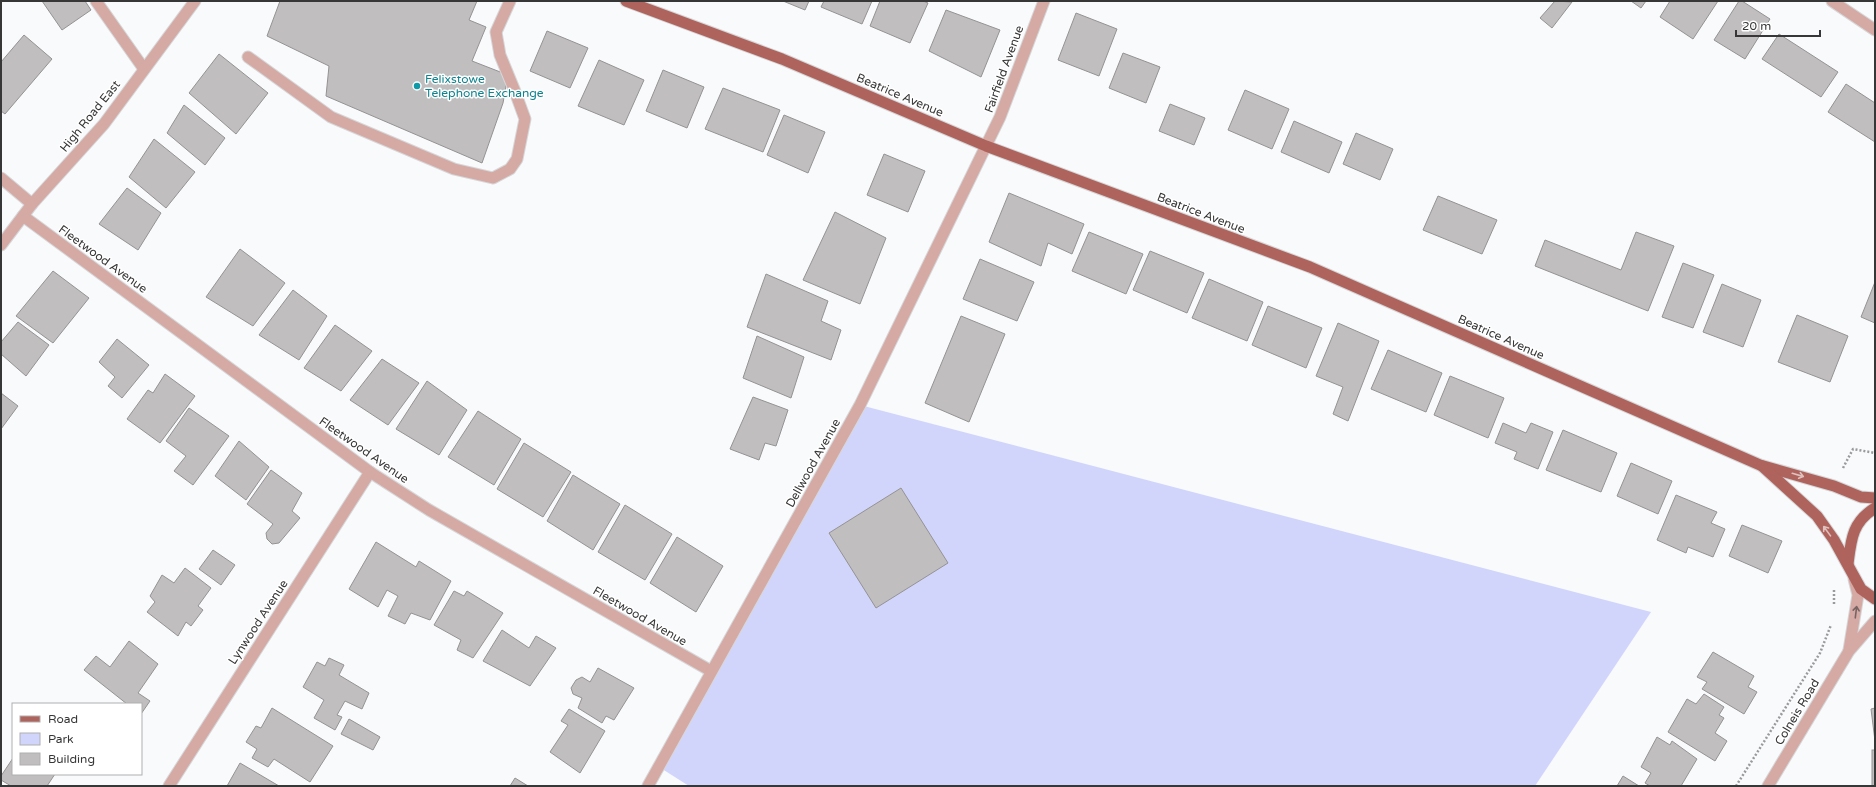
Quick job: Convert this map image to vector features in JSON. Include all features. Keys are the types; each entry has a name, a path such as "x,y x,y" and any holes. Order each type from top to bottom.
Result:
{"main road":[{"name":"Beatrice Avenue","path":"626,1 782,59 986,146 1310,267 1760,465 1834,486 1861,497 1875,498"},
{"name":"Beatrice Avenue","path":"1760,465 1817,516 1834,540 1861,589 1875,599"},
{"path":"1848,564 1852,535 1862,520 1875,508"}],"street":[{"path":"96,1 144,69"},
{"name":"High Road East","path":"1,245 32,204 104,124 195,1"},
{"path":"248,57 331,117 454,169 493,178 510,169 517,160 525,119 500,55 496,32 510,1"},
{"name":"Fairfield Avenue","path":"986,146 1000,117 1044,1"},
{"path":"1832,1 1875,30"},
{"name":"Dellwood Avenue","path":"648,786 860,404 986,146"},
{"path":"1,178 32,204"},
{"name":"Fleetwood Avenue","path":"23,216 370,472 429,510 711,671"},
{"name":"Lynwood Avenue","path":"169,786 370,472"},
{"name":"Colneis Road","path":"1849,651 1858,595 1853,574"},
{"name":"Colneis Road","path":"1768,786 1849,651 1875,621"}],"path":[{"path":"1834,486 1853,449 1875,453"},
{"path":"1833,612 1834,589"},
{"path":"1736,786 1820,652 1832,620"}],"green space":[{"path":"860,405 1651,612 1535,786 689,786 659,767"}],"building":[{"path":"42,1 85,1 91,10 62,30"},
{"name":"Felixstowe Telephone Exchange","path":"280,1 477,1 469,20 486,27 472,61 508,75 503,103 482,163 326,96 329,66 267,36"},
{"path":"783,1 809,1 805,10"},
{"path":"824,1 872,1 862,24 821,7"},
{"path":"880,1 923,1 928,3 910,43 870,26"},
{"path":"1555,1 1572,2 1552,28 1540,18"},
{"path":"1631,1 1646,1 1641,8"},
{"path":"1670,1 1718,1 1693,39 1660,17"},
{"path":"1739,1 1742,1 1770,19 1745,59 1714,40"},
{"path":"946,10 1000,30 981,77 929,51"},
{"path":"1076,13 1117,29 1099,76 1058,60"},
{"path":"547,31 588,48 570,88 530,71"},
{"path":"1779,34 1838,72 1821,97 1762,59"},
{"path":"24,35 52,59 5,114 1,111 1,62"},
{"path":"1123,53 1160,67 1146,103 1109,88"},
{"path":"219,54 268,93 236,134 189,93"},
{"path":"599,60 644,80 624,125 578,106"},
{"path":"663,70 704,87 687,128 646,111"},
{"path":"1846,84 1875,103 1875,142 1828,112"},
{"path":"723,88 780,110 763,152 705,129"},
{"path":"1245,90 1289,109 1272,149 1228,130"},
{"path":"1170,104 1205,118 1194,145 1159,131"},
{"path":"184,105 225,138 205,165 167,133"},
{"path":"784,115 825,132 808,173 767,155"},
{"path":"1294,121 1342,142 1329,173 1281,152"},
{"path":"1356,133 1393,149 1380,180 1343,164"},
{"path":"154,139 195,172 166,208 129,177"},
{"path":"884,154 925,171 908,212 867,195"},
{"path":"127,188 161,213 138,250 99,224"},
{"path":"1009,193 1084,224 1072,254 1048,243 1041,266 989,242"},
{"path":"1438,196 1497,220 1482,254 1423,230"},
{"path":"835,212 886,238 860,304 803,280"},
{"path":"1089,232 1143,254 1126,294 1072,271"},
{"path":"1636,232 1674,246 1648,311 1535,266 1545,240 1621,270"},
{"path":"240,249 285,283 253,326 206,297"},
{"path":"1150,251 1204,273 1187,313 1133,290"},
{"path":"980,259 1034,282 1017,321 963,299"},
{"path":"1683,263 1714,275 1693,328 1662,317"},
{"path":"53,271 89,298 53,343 16,316"},
{"path":"766,274 828,301 821,321 841,330 831,360 747,327"},
{"path":"1209,279 1263,302 1247,341 1192,318"},
{"path":"1875,282 1875,323 1861,317"},
{"path":"1722,284 1761,300 1743,347 1703,332"},
{"path":"293,290 327,316 299,360 259,335"},
{"path":"1268,306 1322,328 1306,368 1252,345"},
{"path":"1797,315 1848,336 1830,382 1778,362"},
{"path":"961,316 1005,334 969,422 925,403"},
{"path":"18,322 49,345 26,376 1,354 1,342"},
{"path":"1338,323 1379,341 1348,421 1333,414 1343,387 1316,376"},
{"path":"335,325 372,351 341,391 304,368"},
{"path":"757,336 804,357 791,398 743,378"},
{"path":"117,339 149,365 122,398 108,386 115,377 99,362"},
{"path":"1388,350 1442,373 1426,412 1371,389"},
{"path":"382,359 419,383 388,425 350,400"},
{"path":"165,374 195,396 160,443 127,419 148,390 153,393"},
{"path":"1450,376 1504,398 1488,438 1434,415"},
{"path":"427,381 467,410 439,455 396,429"},
{"path":"1,393 18,406 1,429"},
{"path":"753,397 788,410 776,446 765,443 759,460 730,449"},
{"path":"189,408 229,436 193,485 174,471 186,456 166,441"},
{"path":"478,411 521,439 494,485 448,457"},
{"path":"1503,423 1526,433 1531,423 1553,432 1538,469 1514,459 1517,452 1495,443"},
{"path":"1563,430 1617,453 1601,492 1546,470"},
{"path":"239,441 269,467 246,500 215,476"},
{"path":"524,443 571,472 543,517 497,489"},
{"path":"1631,463 1672,481 1658,514 1617,496"},
{"path":"271,470 302,493 292,511 300,518 279,543 272,544 267,539 266,533 273,524 247,504"},
{"path":"573,475 620,504 593,550 547,521"},
{"path":"901,488 948,563 876,608 829,533"},
{"path":"1676,495 1717,512 1711,523 1725,529 1713,557 1688,547 1686,553 1657,540"},
{"path":"625,505 672,534 645,580 598,552"},
{"path":"1742,525 1782,541 1768,573 1729,556"},
{"path":"677,537 723,566 696,612 650,583"},
{"path":"376,542 416,567 419,561 451,581 430,620 411,613 405,624 388,616 398,596 387,590 378,607 349,589"},
{"path":"213,550 235,565 221,585 199,569"},
{"path":"185,568 211,588 198,606 203,610 191,626 186,622 178,636 147,612 155,602 150,596 162,575 174,583"},
{"path":"454,591 464,596 467,591 503,613 473,658 457,650 461,640 434,625"},
{"path":"502,630 529,648 536,636 556,648 530,686 483,661"},
{"path":"129,641 158,664 138,693 150,701 142,713 142,703 126,703 84,670 96,656 110,667"},
{"path":"1713,652 1754,676 1748,687 1757,692 1744,714 1702,689 1707,682 1697,677"},
{"path":"329,658 344,665 339,675 369,693 362,709 345,701 337,715 342,717 335,730 314,718 324,700 303,687 317,662 325,666"},
{"path":"598,668 634,688 614,720 606,716 602,723 578,708 582,698 573,694 571,688 576,680 582,677 590,682"},
{"path":"1704,694 1724,707 1719,715 1724,718 1715,733 1727,741 1715,761 1668,732 1687,699 1696,704"},
{"path":"272,708 333,746 310,782 274,759 268,767 252,758 257,749 246,742 256,726 261,728"},
{"path":"1875,708 1875,741 1871,709"},
{"path":"569,709 605,731 580,773 550,752 568,725 561,721"},
{"path":"349,719 380,737 373,750 341,734"},
{"path":"1657,737 1670,745 1672,741 1697,759 1681,786 1650,786 1645,783 1651,773 1641,767"},
{"path":"1872,750 1875,750 1875,786 1872,786"},
{"path":"12,760 12,775 54,775 47,786 11,786 1,780 1,776"},
{"path":"240,763 279,786 227,786"},
{"path":"1623,776 1639,786 1617,786"},
{"path":"515,778 528,786 510,786"}],"place":[{"name":"Felixstowe Telephone Exchange","path":"417,86"}]}
